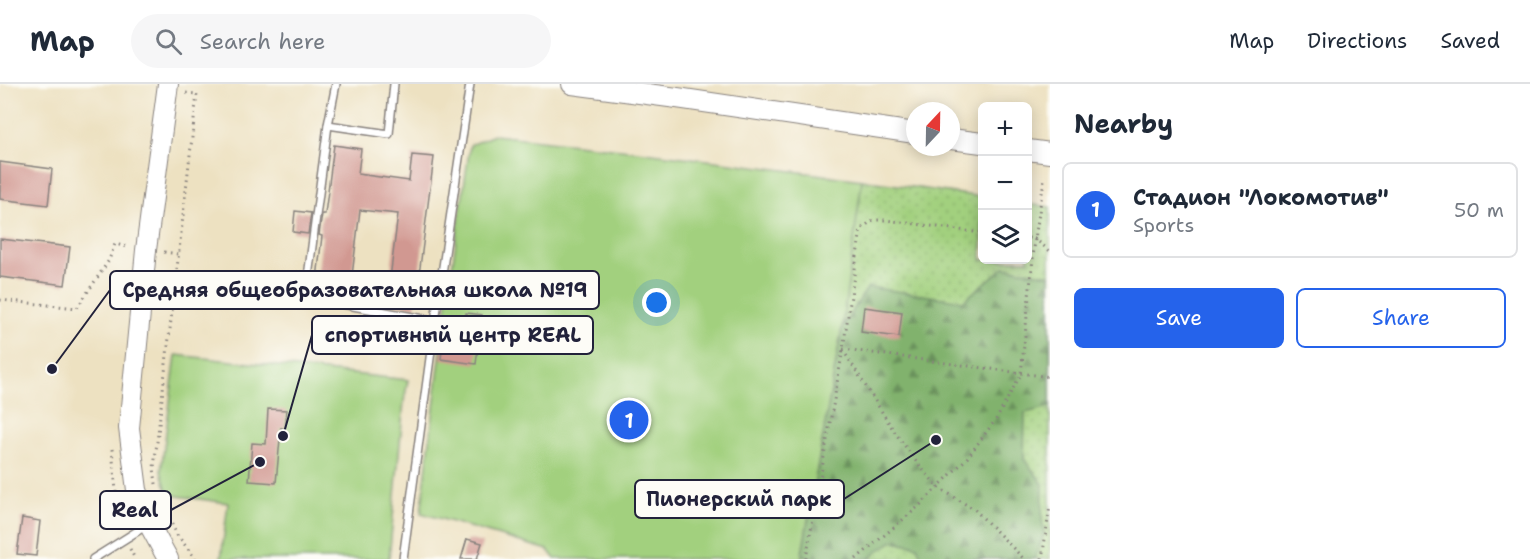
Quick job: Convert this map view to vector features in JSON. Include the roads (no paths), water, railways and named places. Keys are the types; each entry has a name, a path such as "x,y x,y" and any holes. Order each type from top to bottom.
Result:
{"street":[{"path":"168,84 146,250 129,428 137,490 149,524 168,559"},
{"path":"572,84 906,132"},
{"path":"960,140 978,142"},
{"path":"1032,151 1050,153"}],"lane":[{"path":"336,84 328,125 306,292 309,298 435,321"},
{"path":"328,125 389,134 394,84"},
{"path":"403,559 470,84"},
{"path":"93,559 149,524"}],"place":[{"name":"Средняя общеобразовательная школа №19","path":"52,369"},
{"name":"Стадион \"Локомотив\"","path":"629,420"},
{"name":"спортивный центр REAL","path":"283,436"},
{"name":"Пионерский парк","path":"936,440"},
{"name":"Real","path":"260,462"}]}
